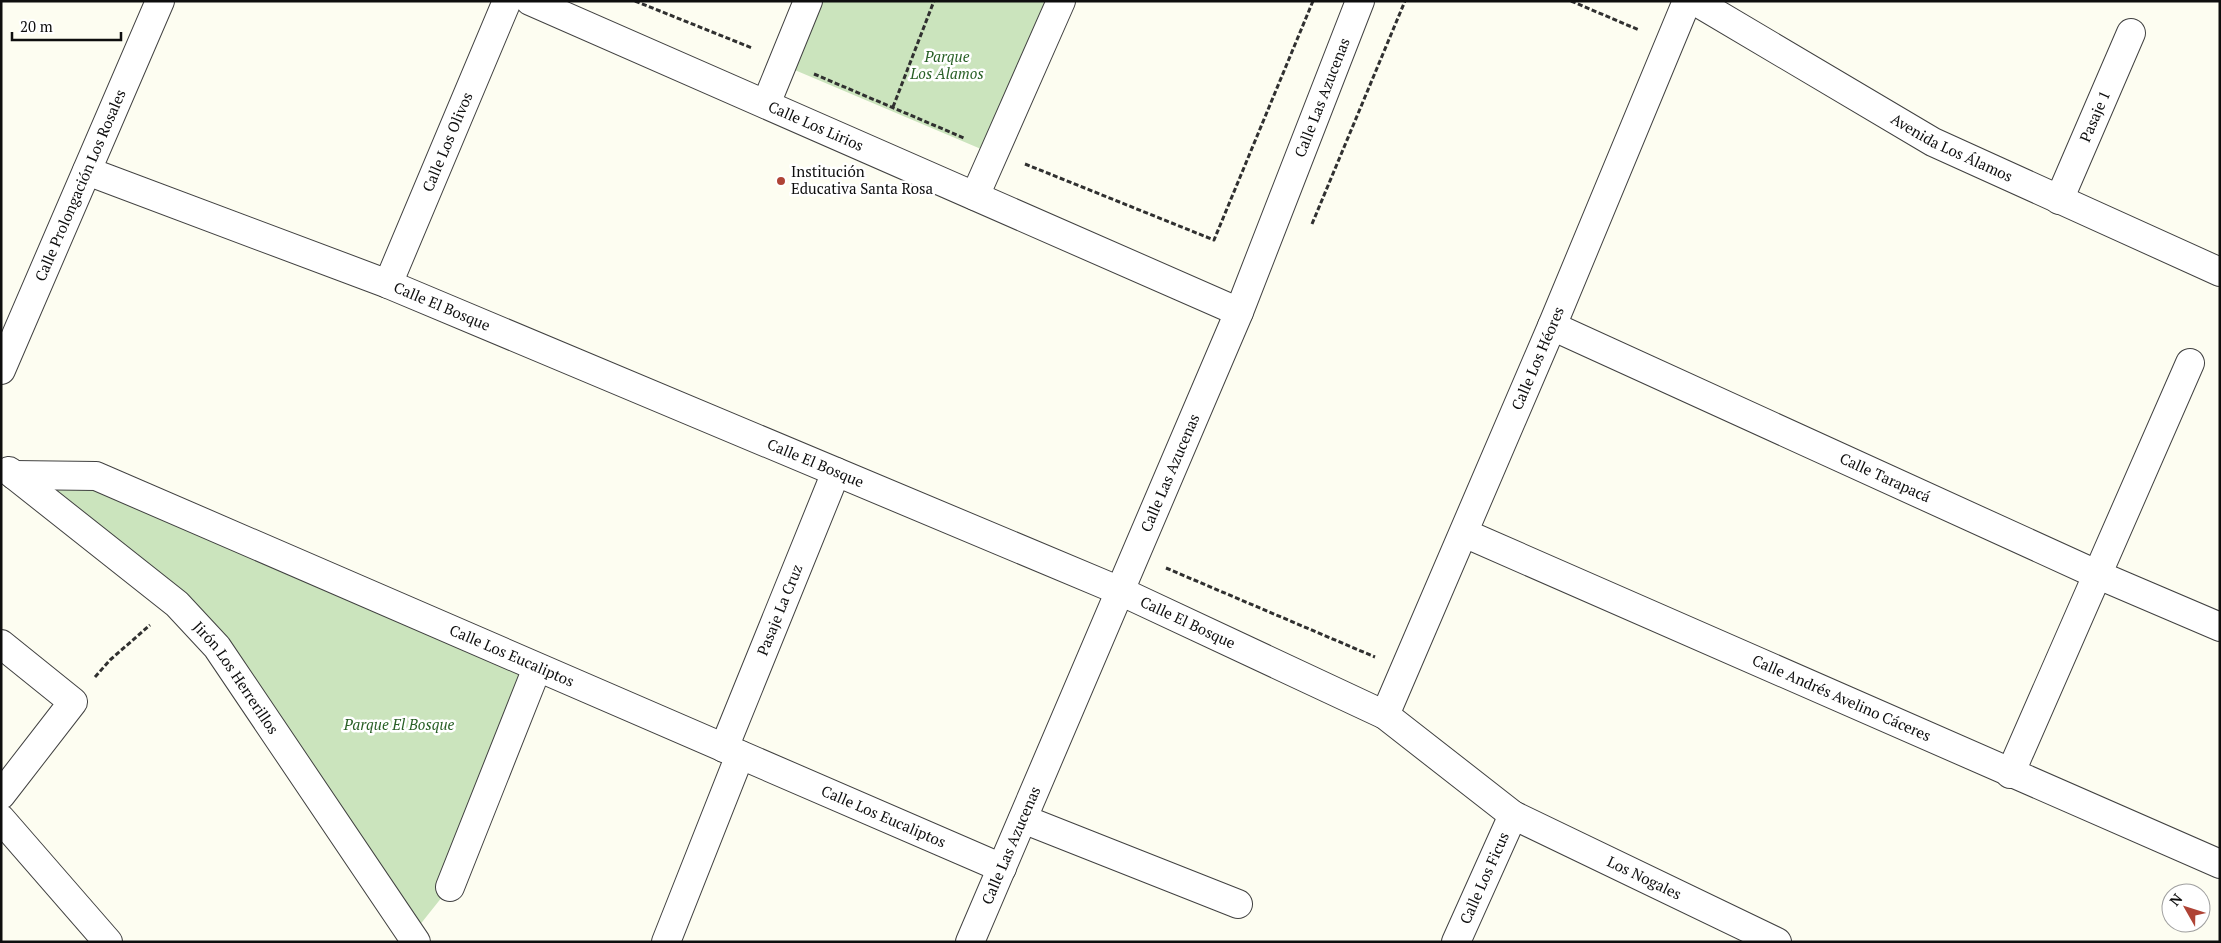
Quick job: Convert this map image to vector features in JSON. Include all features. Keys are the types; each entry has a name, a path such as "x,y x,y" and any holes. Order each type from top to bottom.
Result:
{"street":[{"name":"Calle Prolongación Los Rosales","path":"1,370 160,1"},
{"name":"Calle Los Olivos","path":"388,284 507,1"},
{"name":"Calle Los Lirios","path":"530,1 1239,312"},
{"path":"766,104 808,1"},
{"path":"975,196 1061,1"},
{"name":"Calle Las Azucenas","path":"970,942 1239,312 1360,1"},
{"name":"Calle Los Héores","path":"1385,715 1552,326 1687,1"},
{"name":"Avenida Los Álamos","path":"1695,1 1933,142 2220,272"},
{"name":"Pasaje 1","path":"2060,200 2131,33"},
{"name":"Calle El Bosque","path":"87,171 388,284 1120,591 1385,715 1513,814"},
{"name":"Calle Tarapacá","path":"1552,326 2096,574 2220,627"},
{"path":"2010,774 2190,363"},
{"name":"Jirón Los Herrerillos","path":"8,470 177,604 217,647 410,940"},
{"name":"Calle Los Eucaliptos","path":"8,470 96,476 1002,868"},
{"name":"Pasaje La Cruz","path":"666,942 732,751 836,472"},
{"name":"Calle Andrés Avelino Cáceres","path":"1464,533 2010,774 2220,864"},
{"path":"1,644 73,702 1,795"},
{"path":"450,887 536,668"},
{"name":"Los Nogales","path":"1513,814 1750,936 1777,942"},
{"name":"Calle Los Ficus","path":"1456,942 1513,814"},
{"path":"1,819 108,942"},
{"path":"1023,819 1238,904"}],"path":[{"path":"635,1 893,107 996,152 1214,240 1312,1"},
{"path":"893,107 934,1"},
{"path":"1570,1 1642,31"},
{"path":"1166,570 1380,659"},
{"path":"73,702 110,660 177,604"}],"green space":[{"name":"Parque Los Alamos","path":"819,1 1045,1 981,149 790,68"},
{"name":"Parque El Bosque","path":"14,475 96,476 537,668 450,887 411,936 217,647"}],"place":[{"name":"Institución Educativa Santa Rosa","path":"781,181"}]}
